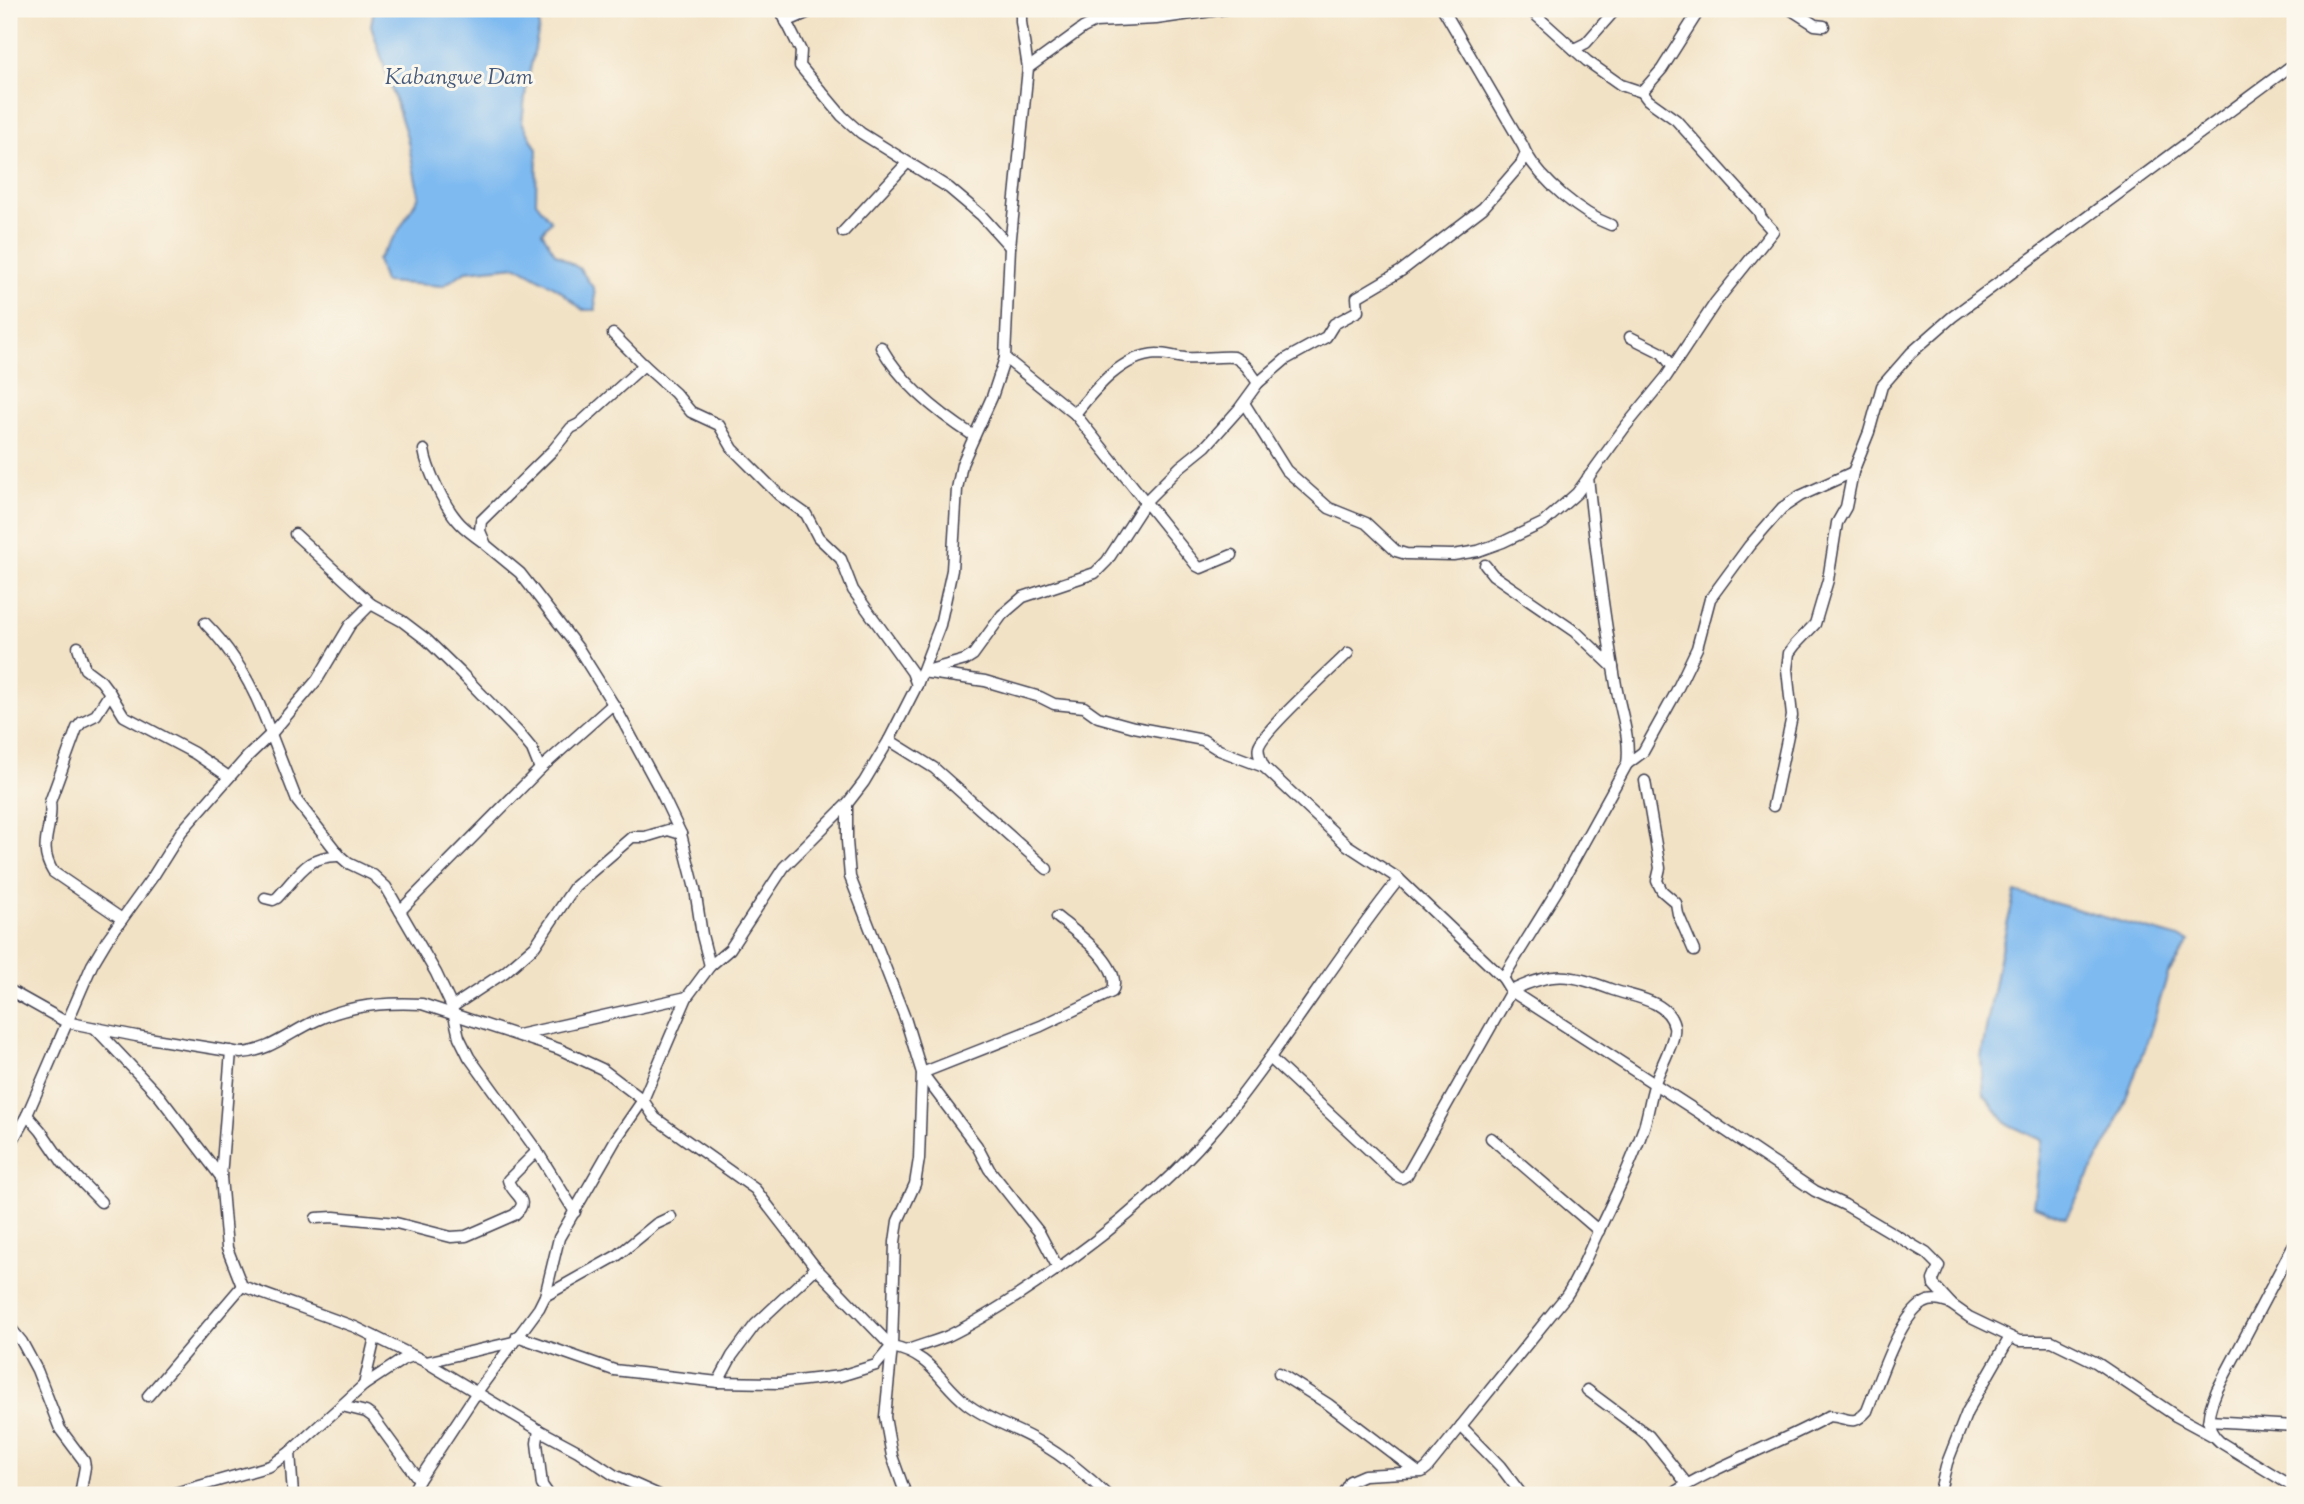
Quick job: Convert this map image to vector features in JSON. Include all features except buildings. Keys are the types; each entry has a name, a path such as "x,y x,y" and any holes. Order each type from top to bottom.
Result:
{"street":[{"path":"780,9 801,51 800,66 842,116 861,133 949,188 981,215 1010,247"},
{"path":"786,22 816,9"},
{"path":"411,1495 477,1392 545,1296 559,1238 616,1139 643,1100 687,997 710,966 730,949 784,867 848,804 889,740 917,685 940,625 952,570 957,489 962,464 992,397 1005,358 1010,247 1028,68 1021,9"},
{"path":"1028,68 1095,22 1156,19 1226,9"},
{"path":"1443,9 1533,164 1560,195 1611,225"},
{"path":"1244,403 1286,470 1329,508 1366,523 1396,551 1406,554 1452,555 1478,551 1542,523 1571,499 1625,426 1666,377 1715,303 1773,231 1676,120 1648,100 1642,92 1621,85 1574,49 1529,9"},
{"path":"1574,49 1586,43 1616,9"},
{"path":"1642,92 1662,69 1700,9"},
{"path":"1790,9 1815,25 1824,26"},
{"path":"1773,807 1792,716 1787,669 1789,653 1815,624 1828,580 1838,523 1846,507 1853,472 1869,432 1882,386 1911,353 1952,317 2295,63"},
{"path":"922,672 965,660 973,655 1002,615 1023,597 1095,573 1107,561 1146,501 1206,446 1258,383 1286,359 1326,337 1334,324 1358,311 1357,297 1401,271 1475,215 1521,164 1526,153"},
{"path":"843,232 907,163"},
{"path":"613,334 675,393 691,412 719,425 733,449 779,495 806,514 818,537 841,559 853,590 912,672 917,685"},
{"path":"1630,337 1662,353 1672,366"},
{"path":"881,347 891,365 909,384 956,425 974,436"},
{"path":"1075,414 1114,373 1128,363 1154,354 1186,358 1234,357 1249,369 1258,383"},
{"path":"1005,358 1075,414 1197,566 1200,568 1232,555"},
{"path":"486,544 480,531 481,521 553,450 571,428 579,425 644,365"},
{"path":"424,450 442,496 457,520 520,573 578,648 613,705 681,834 710,966"},
{"path":"1627,764 1643,752 1674,696 1697,648 1710,599 1748,545 1782,508 1800,496 1853,472"},
{"path":"1503,978 1559,889 1627,764 1629,753 1613,667 1588,477"},
{"path":"295,534 371,604 402,621 427,640 518,732 532,749 540,769"},
{"path":"1485,565 1493,575 1576,632 1613,667"},
{"path":"9,1147 27,1115 92,965 122,919 181,832 317,680 350,625 371,604"},
{"path":"205,623 226,645 261,707 297,801 340,856 373,875 386,887 436,974 453,1011 459,1037 469,1057 537,1151 575,1212"},
{"path":"78,647 85,669 110,693 124,716 194,753 229,777"},
{"path":"1348,653 1274,725 1259,746 1259,757 1264,767 1347,845 1399,879 1503,978 1511,991 1815,1191 1856,1211 1926,1253 1939,1266 1933,1280 1934,1285 1952,1305"},
{"path":"922,672 985,681 1040,697 1054,704 1084,707 1098,717 1134,727 1203,740 1219,750 1264,767"},
{"path":"110,693 96,715 82,722 77,728 51,794 51,811 45,837 46,854 53,872 122,919"},
{"path":"400,911 540,769 613,705"},
{"path":"889,740 934,768 1047,869"},
{"path":"1644,781 1660,868 1657,881 1662,891 1676,903 1694,951"},
{"path":"848,804 850,877 905,1018 922,1073 919,1159 915,1184 898,1221 895,1242 892,1347 885,1417 892,1457 906,1495"},
{"path":"453,1011 536,946 575,886 632,837 645,837 668,830 681,834"},
{"path":"265,898 278,898 308,864 317,858 340,856"},
{"path":"908,1350 946,1336 991,1314 1082,1252 1161,1185 1202,1144 1270,1058 1363,924 1399,879"},
{"path":"922,1073 1041,1026 1112,992 1115,986 1111,970 1080,935 1057,917"},
{"path":"1270,1058 1397,1176 1405,1178 1511,991 1529,982 1546,978 1577,977 1656,1003 1669,1015 1674,1026 1674,1036 1654,1085 1645,1124 1617,1196 1571,1289 1427,1468 1422,1472 1364,1475 1350,1481 1342,1495"},
{"path":"9,990 66,1022 241,1053 263,1049 317,1019 360,1006 402,1003 422,1004 453,1011 559,1049 602,1069 643,1100 656,1118 755,1189 816,1268 892,1347 908,1350 928,1363 965,1403 984,1416 1038,1442 1090,1478 1107,1495"},
{"path":"517,1035 687,997"},
{"path":"95,1028 160,1097 221,1177"},
{"path":"231,1051 221,1177 227,1248 242,1286 355,1327 426,1362 614,1475 659,1495"},
{"path":"922,1073 977,1146 989,1169 1039,1232 1058,1268"},
{"path":"27,1115 41,1130 62,1163 101,1202"},
{"path":"1491,1138 1599,1231"},
{"path":"317,1217 396,1223 451,1237 466,1236 520,1210 522,1200 508,1185 508,1180 537,1151"},
{"path":"545,1296 618,1255 656,1224 671,1217"},
{"path":"2213,1436 2208,1422 2210,1405 2295,1242"},
{"path":"718,1382 732,1356 755,1325 816,1268"},
{"path":"148,1396 242,1286"},
{"path":"1670,1495 1742,1456 1789,1438 1829,1416 1859,1420 1867,1411 1896,1338 1911,1315 1924,1303 1938,1299 2019,1341 2052,1341 2097,1363 2176,1416 2295,1488"},
{"path":"9,1326 22,1342 37,1370 60,1429 84,1461 79,1495"},
{"path":"364,1385 374,1337"},
{"path":"1939,1495 1947,1463 1968,1412 2010,1337"},
{"path":"426,1362 515,1339 614,1370 718,1382 779,1383 840,1376 876,1365 892,1347"},
{"path":"168,1495 270,1466 290,1452 364,1385 402,1360 413,1356"},
{"path":"1279,1373 1328,1404 1417,1471"},
{"path":"1587,1390 1649,1436 1688,1484"},
{"path":"342,1406 366,1412 373,1418 419,1480"},
{"path":"2208,1422 2295,1426"},
{"path":"1461,1426 1500,1466 1522,1495"},
{"path":"539,1430 537,1443 542,1485 548,1495"},
{"path":"290,1452 293,1495"}],"water":[{"name":"Kabangwe Dam","path":"374,9 539,9 539,29 522,122 537,149 536,202 551,221 542,232 555,253 580,269 594,289 596,310 583,310 558,289 517,266 466,271 443,286 384,282 377,260 396,235 419,196 407,137 371,25"},
{"path":"2015,892 2190,941 2168,974 2149,1036 2115,1128 2066,1218 2033,1205 2042,1140 2007,1124 1984,1095 1981,1057 2000,954"}]}
